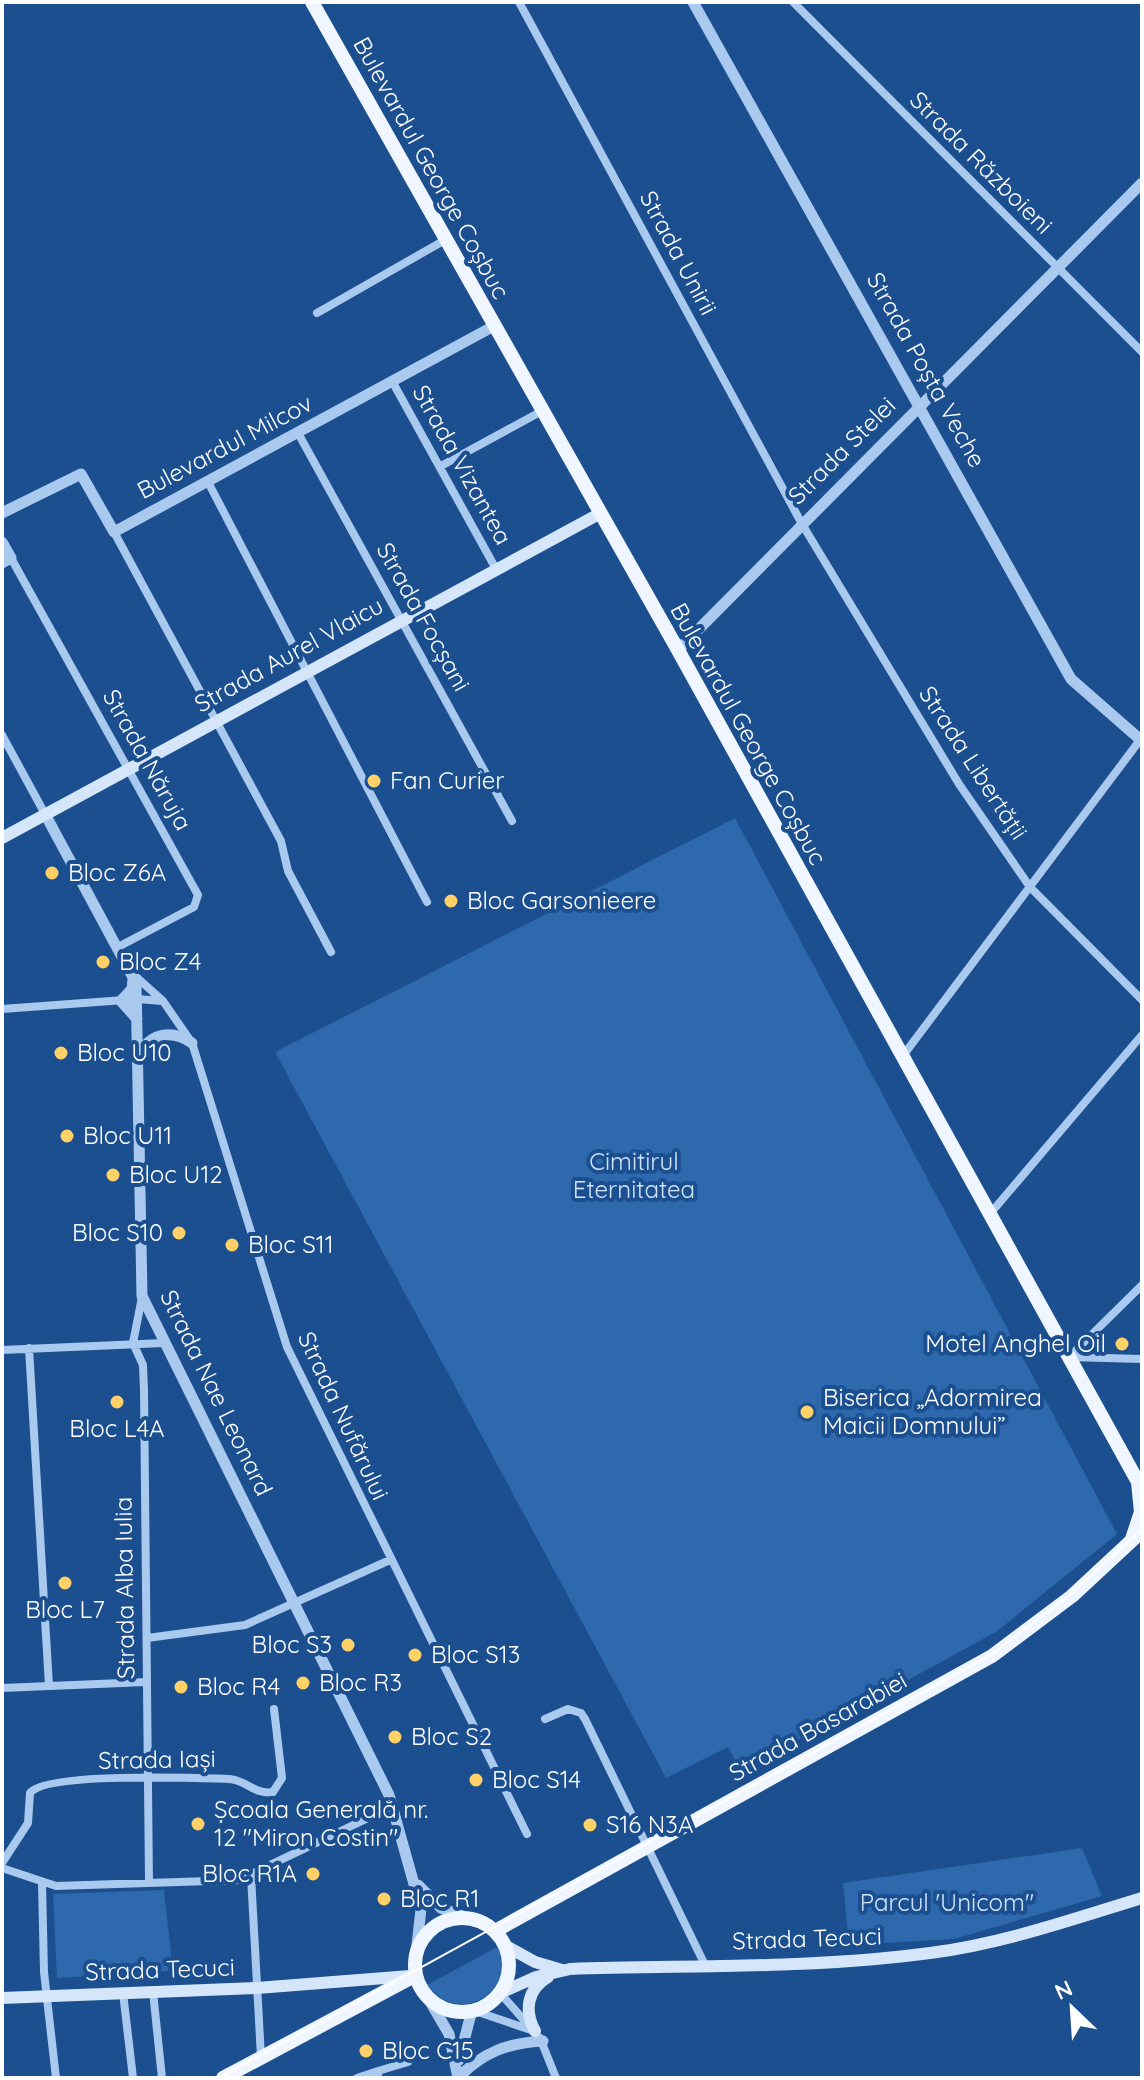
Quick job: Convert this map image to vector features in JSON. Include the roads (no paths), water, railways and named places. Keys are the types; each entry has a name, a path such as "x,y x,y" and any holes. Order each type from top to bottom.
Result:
{"main road":[{"name":"Bulevardul George Coșbuc","path":"312,2 678,650 988,1216 1141,1485"},
{"name":"Strada Aurel Vlaicu","path":"2,838 400,619 599,514"},
{"path":"1139,1537 1141,1485"},
{"name":"Strada Basarabiei","path":"495,1931 992,1656 1072,1596 1139,1537"},
{"name":"Strada Tecuci","path":"500,1993 562,1970 880,1959 933,1953 1014,1935 1142,1898"},
{"path":"470,1919 495,1931 504,1945 509,1969 500,1993 492,2001 472,2010 448,2010 428,1998 416,1975 416,1954 431,1930 442,1923 470,1919"},
{"name":"Strada Tecuci","path":"504,1945 535,1962 562,1970"},
{"path":"539,2036 528,2010 529,1999 542,1980 562,1970"},
{"path":"223,2078 416,1975"},
{"name":"Strada Tecuci","path":"2,1998 257,1988 416,1975"}],"street":[{"name":"Strada Unirii","path":"519,2 802,524"},
{"name":"Strada Poșta Veche","path":"693,2 920,403 1071,679 1141,740"},
{"name":"Strada Războieni","path":"793,2 1142,352"},
{"name":"Strada Stelei","path":"678,650 920,403 1142,183"},
{"path":"317,313 445,240"},
{"name":"Bulevardul Milcov","path":"114,532 494,326"},
{"name":"Strada Vizantea","path":"392,381 496,569"},
{"path":"441,466 542,411"},
{"name":"Strada Focșani","path":"298,433 512,821"},
{"path":"2,513 81,474 281,841 288,871 331,952"},
{"path":"208,482 427,902"},
{"name":"Strada Libertății","path":"802,524 959,784 1030,887 1142,1000"},
{"path":"2,542 7,560"},
{"name":"Strada Năruja","path":"7,560 130,768 199,899 194,907 118,947"},
{"path":"2,735 45,814"},
{"path":"901,1058 1141,740"},
{"name":"Strada Nae Leonard","path":"45,814 133,975 138,999 142,1296 393,1806 421,1909 416,1954"},
{"path":"121,1001 132,989 133,975"},
{"name":"Strada Nufărului","path":"133,975 163,1001 192,1043 287,1347 527,1834"},
{"path":"2,1009 138,999 163,1001"},
{"path":"121,1001 139,1022"},
{"path":"139,1054 148,1042 162,1035 177,1035 192,1043"},
{"path":"988,1216 1142,1035"},
{"path":"1068,1357 1142,1285"},
{"name":"Strada Alba Iulia","path":"142,1296 133,1343 143,1365 149,1882"},
{"path":"2,1350 164,1343"},
{"path":"29,1348 49,1686"},
{"path":"1068,1357 1142,1359"},
{"path":"147,1638 245,1625 296,1605 390,1560"},
{"path":"2,1688 146,1682"},
{"name":"Strada Iași","path":"2,1866 28,1823 29,1798 34,1788 104,1778 240,1779 253,1791 273,1792 282,1778 274,1709"},
{"path":"545,1719 568,1709 581,1713 705,1965"},
{"path":"2,1866 42,1884 239,1880 393,1806"},
{"path":"251,1876 261,2057"},
{"name":"Strada Nae Leonard","path":"416,1882 441,1908 470,1919"},
{"path":"42,1884 47,1996 56,2078"},
{"path":"153,1992 162,2078"},
{"path":"123,1993 133,2078"},
{"path":"500,1993 539,2036 556,2078"},
{"path":"428,1998 446,2027 458,2075"},
{"path":"458,2075 472,2010 539,2036"},
{"path":"458,2075 504,2046 539,2036"},
{"path":"357,2078 378,2075 408,2062"}],"tram line":[{"path":"219,2078 991,1655 1070,1595 1142,1529"}],"place":[{"name":"Fan Curier","path":"374,781"},
{"name":"Bloc Z6A","path":"52,873"},
{"name":"Bloc Garsonieere","path":"451,901"},
{"name":"Bloc Z4","path":"103,962"},
{"name":"Bloc U10","path":"61,1053"},
{"name":"Bloc U11","path":"67,1136"},
{"name":"Bloc U12","path":"113,1175"},
{"name":"Bloc S10","path":"179,1233"},
{"name":"Bloc S11","path":"232,1245"},
{"name":"Motel Anghel Oil","path":"1122,1344"},
{"name":"Bloc L4A","path":"117,1402"},
{"name":"Biserica „Adormirea Maicii Domnului”","path":"807,1412"},
{"name":"Bloc L7","path":"65,1583"},
{"name":"Bloc S3","path":"348,1645"},
{"name":"Bloc S13","path":"415,1655"},
{"name":"Bloc R3","path":"303,1683"},
{"name":"Bloc R4","path":"181,1687"},
{"name":"Bloc S2","path":"395,1737"},
{"name":"Bloc S14","path":"476,1780"},
{"name":"Școala Generală nr. 12 \"Miron Costin\"","path":"198,1824"},
{"name":"S16 N3A","path":"590,1825"},
{"name":"Bloc R1A","path":"313,1874"},
{"name":"Bloc R1","path":"384,1899"},
{"name":"Bloc C15","path":"366,2051"}],"park label":[{"name":"Cimitirul Eternitatea","path":"634,1176"},
{"name":"Parcul 'Unicom\"","path":"947,1903"}]}
